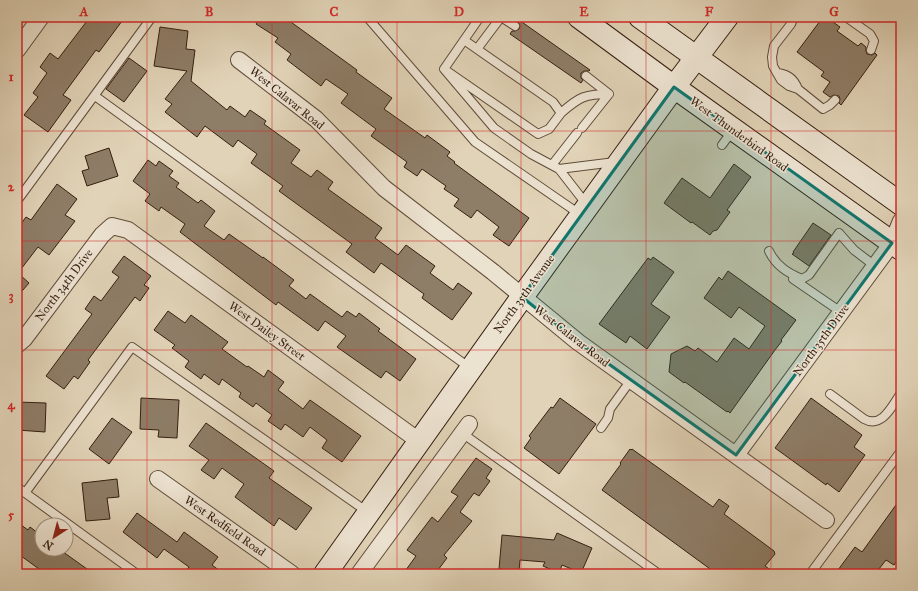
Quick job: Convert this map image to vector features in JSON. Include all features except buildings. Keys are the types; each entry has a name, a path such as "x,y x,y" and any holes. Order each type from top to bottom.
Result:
{"main road":[{"name":"West Thunderbird Road","path":"578,17 674,87 728,137 897,246"},
{"path":"640,17 901,204"},
{"name":"North 35th Avenue","path":"325,574 584,211 696,57 727,17"}],"street":[{"path":"17,50 41,17"},
{"name":"West Calavar Road","path":"239,60 316,119 384,188 493,272 578,342 826,520"},
{"name":"North 35th Drive","path":"736,456 875,266 897,246 901,221"},
{"name":"North 34th Drive","path":"17,345 24,339 102,235 112,226"},
{"name":"West Dailey Street","path":"112,226 128,230 419,441"},
{"path":"359,574 465,428"},
{"name":"West Redfield Road","path":"158,479 288,573"}],"lane":[{"path":"17,201 152,17"},
{"path":"367,17 475,142 584,211"},
{"path":"444,69 480,17"},
{"path":"477,49 501,17 515,26"},
{"path":"794,17 791,24 774,46 772,57 773,66 781,80 798,89 823,109 830,105 834,100"},
{"path":"846,17 870,34 874,41 871,50"},
{"path":"464,40 553,102 561,113"},
{"path":"444,69 494,128 531,154 555,167 584,211"},
{"path":"444,69 538,134 549,129 561,113 576,100 591,94 609,94"},
{"path":"586,76 609,94"},
{"path":"555,167 579,131 609,94"},
{"path":"95,96 471,368"},
{"path":"555,167 620,162"},
{"path":"841,312 772,265 767,255 769,251 775,263 789,273 802,279 809,275 839,233 854,250 875,266"},
{"path":"25,493 132,347 369,513"},
{"path":"601,428 608,418 610,410 631,380"},
{"path":"830,394 864,419 870,422 875,422 884,416 901,393"},
{"path":"465,428 659,574"},
{"path":"810,574 901,451"},
{"path":"17,487 137,574"}],"highlighted area":[{"path":"674,87 892,243 736,455 578,342 522,297"}]}
